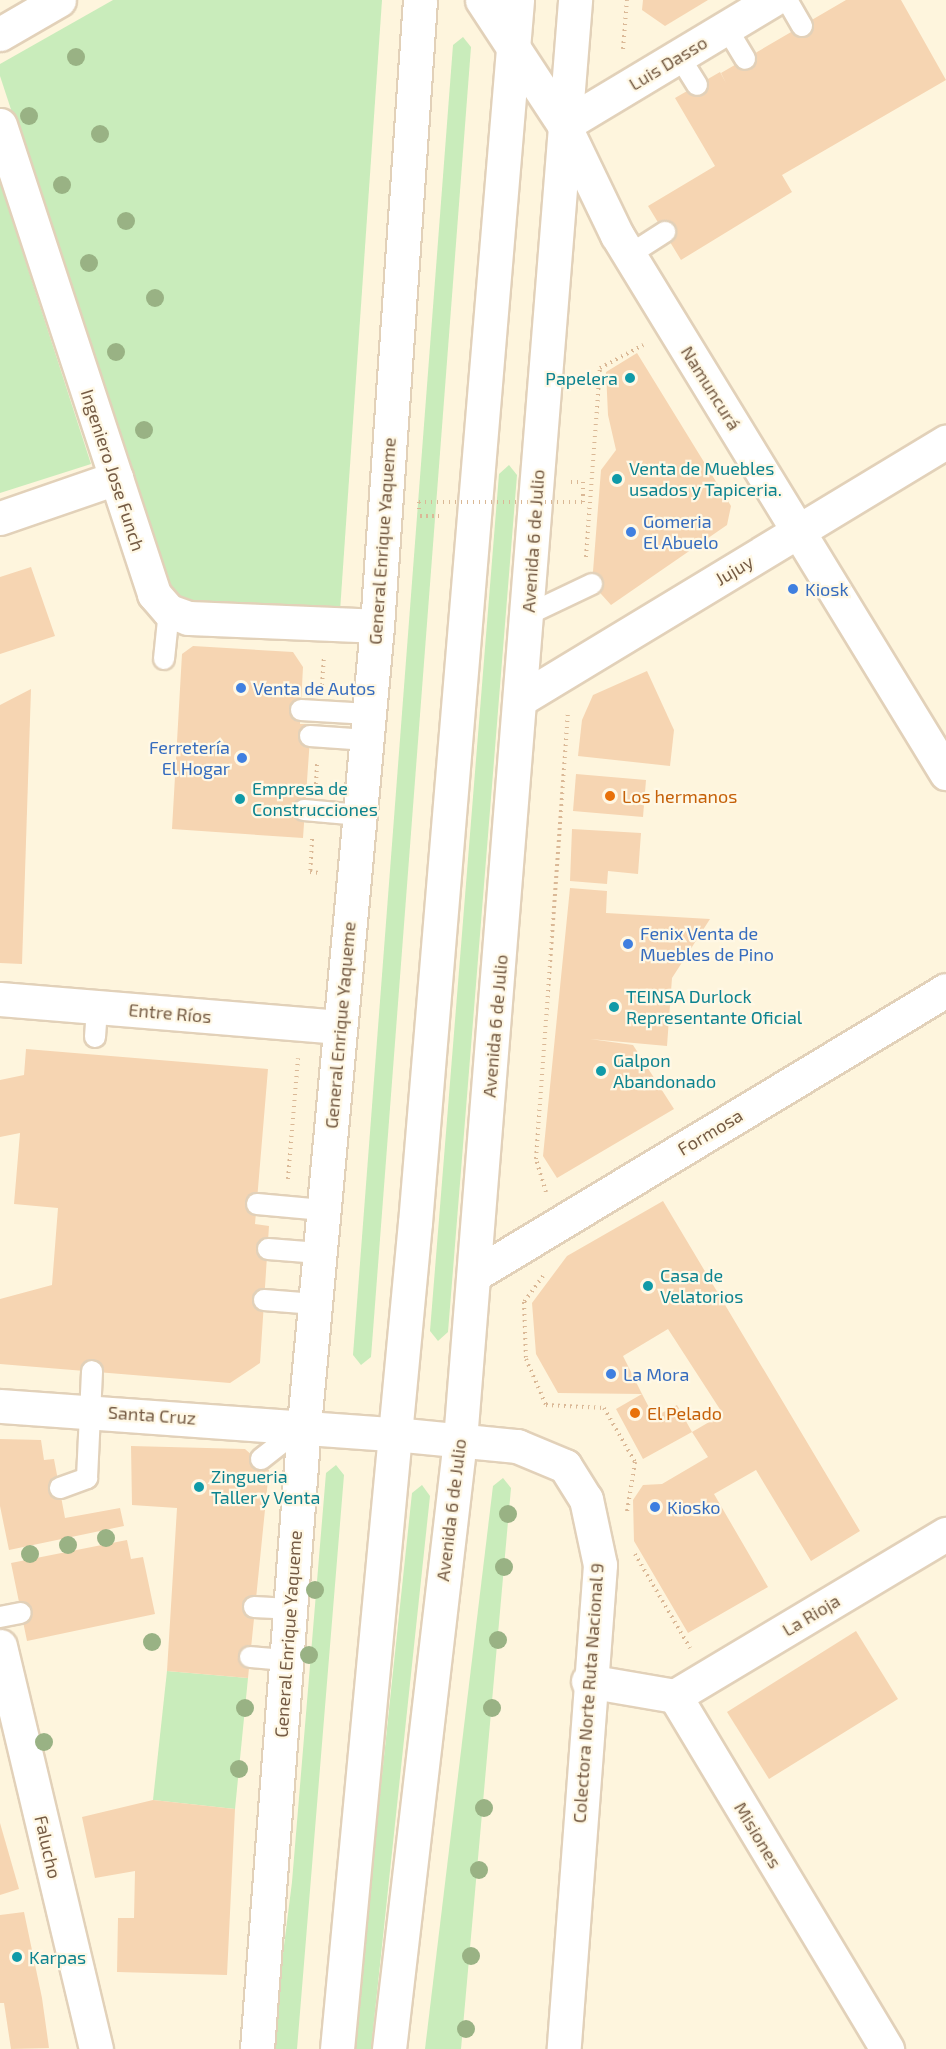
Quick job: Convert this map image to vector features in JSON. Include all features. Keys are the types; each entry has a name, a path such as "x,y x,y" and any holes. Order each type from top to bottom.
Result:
{"street":[{"path":"0,34 59,0"},
{"name":"General Enrique Yaqueme","path":"256,2049 304,1425 377,626 420,0"},
{"name":"Namuncurá","path":"483,0 564,125 629,255 800,530 946,773"},
{"path":"337,2049 394,1434 517,0"},
{"name":"Avenida 6 de Julio","path":"389,2049 460,1440 521,699 564,125 576,0"},
{"name":"Luis Dasso","path":"564,125 772,0"},
{"name":"Ingeniero Jose Funch","path":"0,125 154,594 168,611"},
{"name":"Jujuy","path":"521,699 946,442"},
{"path":"0,518 116,478"},
{"path":"168,611 188,618 377,626"},
{"name":"Formosa","path":"474,1275 946,990"},
{"name":"Entre Ríos","path":"0,999 96,1022 340,1027"},
{"name":"Santa Cruz","path":"0,1406 304,1425"},
{"name":"Colectora Norte Ruta Nacional 9","path":"304,1425 516,1446 565,1466 586,1499 600,1565 588,1681 564,2049"},
{"name":"La Rioja","path":"675,1696 946,1534"},
{"name":"Falucho","path":"0,1646 10,1735 96,2049"},
{"path":"588,1681 675,1696"},
{"name":"Misiones","path":"675,1696 887,2049"}],"lane":[{"path":"787,0 802,26"},
{"path":"726,27 745,59"},
{"path":"679,56 697,85"},
{"path":"629,255 664,232"},
{"path":"527,615 587,586"},
{"path":"164,659 168,611"},
{"path":"301,710 368,727"},
{"path":"310,736 368,727"},
{"path":"304,810 360,815"},
{"path":"257,1204 323,1210"},
{"path":"268,1249 320,1253"},
{"path":"264,1300 315,1304"},
{"path":"60,1488 87,1478 92,1371"},
{"path":"261,1459 304,1425"},
{"path":"254,1607 290,1609"},
{"path":"0,1617 21,1613"},
{"path":"250,1657 286,1660"}],"path":[{"path":"587,586 600,368 646,343"},
{"path":"420,509 420,502 583,502 583,482"},
{"path":"571,668 536,1159 557,1224 561,1249 524,1302 526,1359 546,1405 604,1408 635,1462 626,1500 627,1521"},
{"path":"633,1551 708,1677"}],"green space":[{"path":"113,0 382,0 340,611 172,599 0,76 0,64"},
{"path":"463,37 471,47 371,1357 361,1365 353,1355 453,45"},
{"path":"0,182 91,464 0,493"},
{"path":"509,465 517,475 448,1332 438,1341 430,1331 499,474"},
{"path":"336,1465 344,1475 297,2049 271,2049 292,1882 326,1473"},
{"path":"503,1478 511,1488 461,2049 425,2049 493,1486"},
{"path":"422,1485 430,1496 371,2049 353,2049 412,1493"},
{"path":"167,1671 248,1678 235,1809 153,1800"}],"building":[{"path":"643,0 708,0 665,26 642,10"},
{"path":"846,0 901,0 946,80 782,175 792,192 681,260 648,206 715,166 675,98 720,72 726,83 721,73"},
{"path":"637,353 731,506 727,525 611,605 592,584 601,470 616,450 608,415 606,372"},
{"path":"31,567 55,636 0,654 0,577"},
{"path":"193,646 293,652 303,667 300,724 311,724 303,838 172,829 182,654"},
{"path":"647,671 674,730 670,766 578,756 582,720 593,695"},
{"path":"31,689 22,964 0,963 0,705"},
{"name":"Los hermanos","path":"576,774 646,780 643,817 573,811"},
{"path":"572,829 641,833 638,874 608,871 607,884 570,881"},
{"path":"570,888 607,891 606,913 710,919 672,978 667,1046 590,1039 633,1045 674,1109 557,1178 543,1156"},
{"path":"26,1049 268,1069 255,1224 269,1226 260,1363 230,1383 0,1364 0,1299 52,1285 58,1208 14,1204 20,1133 0,1137 0,1080 24,1075"},
{"path":"663,1201 860,1531 811,1561 756,1470 714,1494 768,1587 688,1633 634,1541 633,1500 643,1485 662,1484 708,1457 692,1432 723,1414 668,1329 623,1356 642,1394 558,1393 536,1354 532,1303 567,1256"},
{"path":"642,1394 654,1417 677,1405 692,1432 643,1459 616,1409"},
{"path":"0,1439 41,1440 44,1460 54,1459 65,1518 120,1508 124,1526 9,1550 0,1506"},
{"path":"131,1446 245,1449 269,1470 248,1678 167,1671 177,1508 132,1505"},
{"path":"127,1540 131,1559 143,1557 155,1614 27,1641 11,1563"},
{"path":"856,1631 898,1699 769,1779 727,1712"},
{"path":"153,1800 235,1809 227,1975 117,1972 118,1918 134,1918 135,1871 95,1878 82,1817"},
{"path":"0,1823 19,1889 0,1895"},
{"name":"Karpas","path":"24,1912 42,1998 49,2048 11,2049 4,2003 0,2003 0,1915"}],"place":[{"name":"Papelera","path":"630,378"},
{"name":"Venta de Muebles usados y Tapiceria.","path":"617,479"},
{"name":"Gomeria El Abuelo","path":"631,532"},
{"name":"Kiosk","path":"793,589"},
{"name":"Venta de Autos","path":"241,688"},
{"name":"Ferretería El Hogar","path":"242,758"},
{"name":"Los hermanos","path":"610,796"},
{"name":"Empresa de Construcciones","path":"240,799"},
{"name":"Fenix Venta de Muebles de Pino","path":"628,944"},
{"name":"TEINSA Durlock Representante Oficial","path":"614,1007"},
{"name":"Galpon Abandonado","path":"601,1071"},
{"name":"Casa de Velatorios","path":"648,1286"},
{"name":"La Mora","path":"611,1374"},
{"name":"El Pelado","path":"635,1413"},
{"name":"Zingueria Taller y Venta","path":"199,1487"},
{"name":"Kiosko","path":"655,1507"},
{"name":"Karpas","path":"17,1957"}]}
